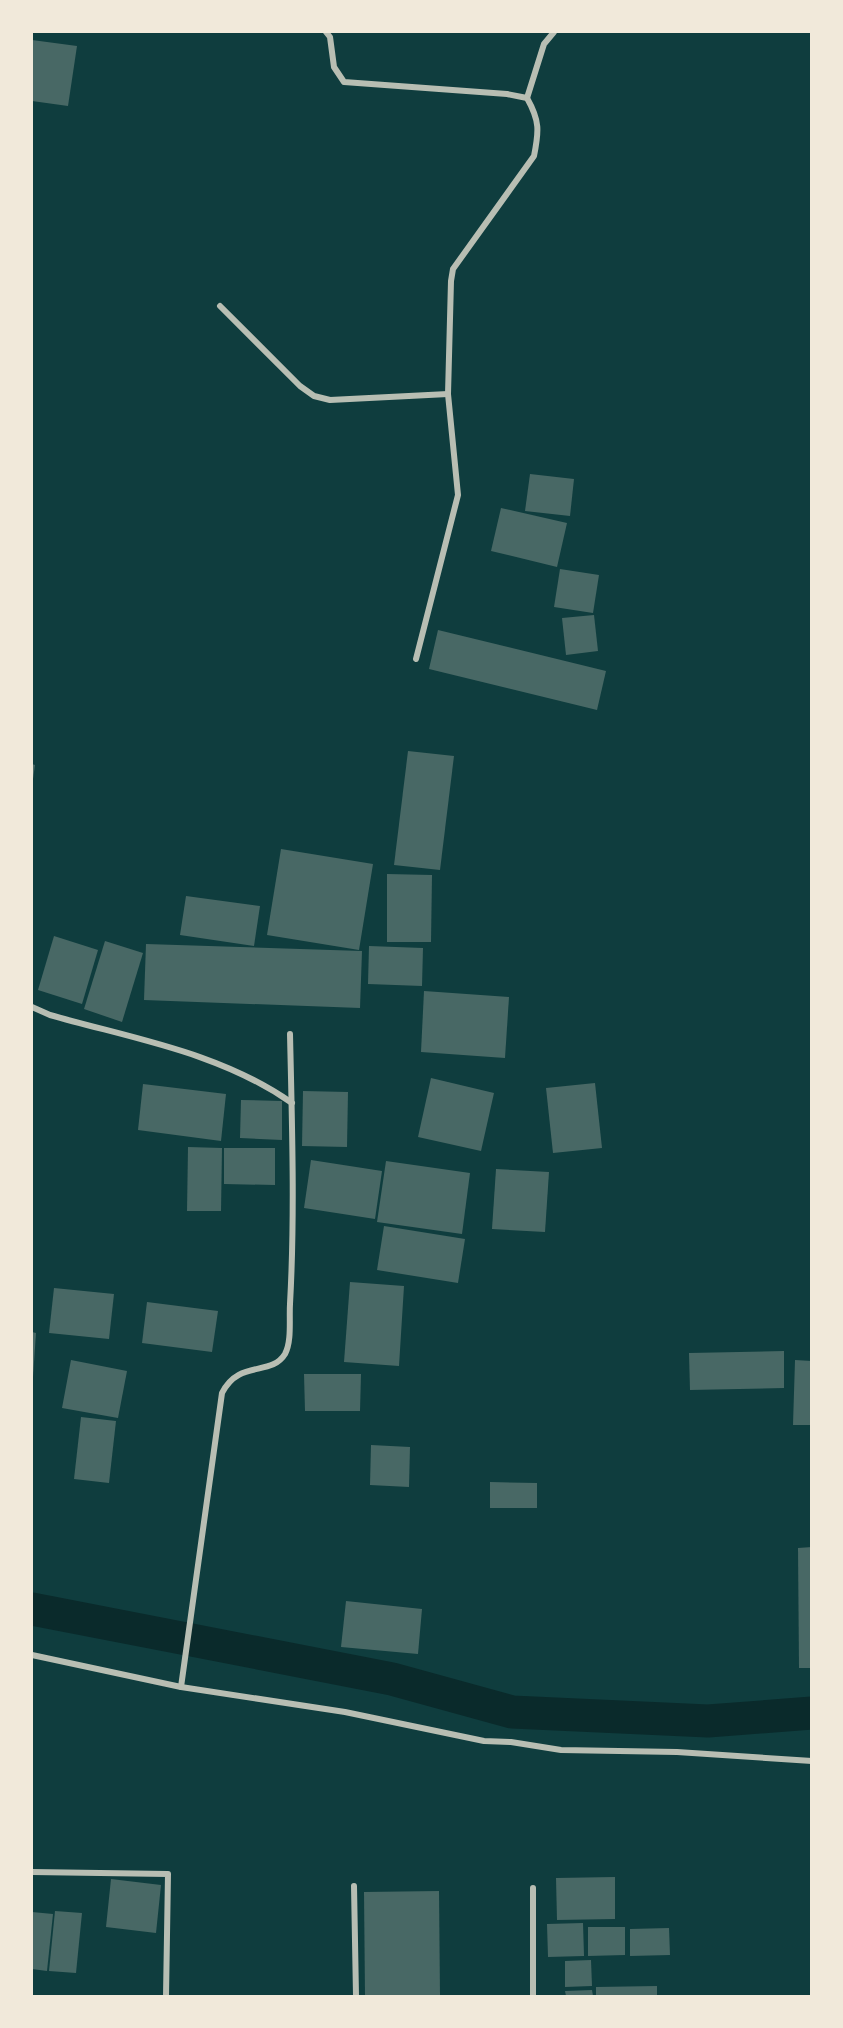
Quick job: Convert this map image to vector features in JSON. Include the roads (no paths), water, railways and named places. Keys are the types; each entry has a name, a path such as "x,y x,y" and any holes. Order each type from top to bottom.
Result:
{"street":[{"path":"326,32 330,37 334,67 344,82 507,94 527,98"},
{"path":"416,659 458,495 448,394 453,269 534,156 538,138 537,117 527,98 544,44 554,32"},
{"path":"220,306 300,386 314,396 330,400 448,394"},
{"path":"32,1006 50,1015 195,1053 257,1081 292,1103"},
{"path":"181,1687 188,1654 222,1393 228,1381 239,1373 276,1363 288,1348 292,1264 290,1034"},
{"path":"32,1655 181,1687 345,1712 474,1739 561,1750 677,1752 812,1761"},
{"path":"32,1872 168,1874 166,1996"},
{"path":"354,1886 356,1996"},
{"path":"532,1996 533,1888"}],"waterway":[{"path":"32,1609 392,1679 512,1712 708,1721 812,1713"}]}
